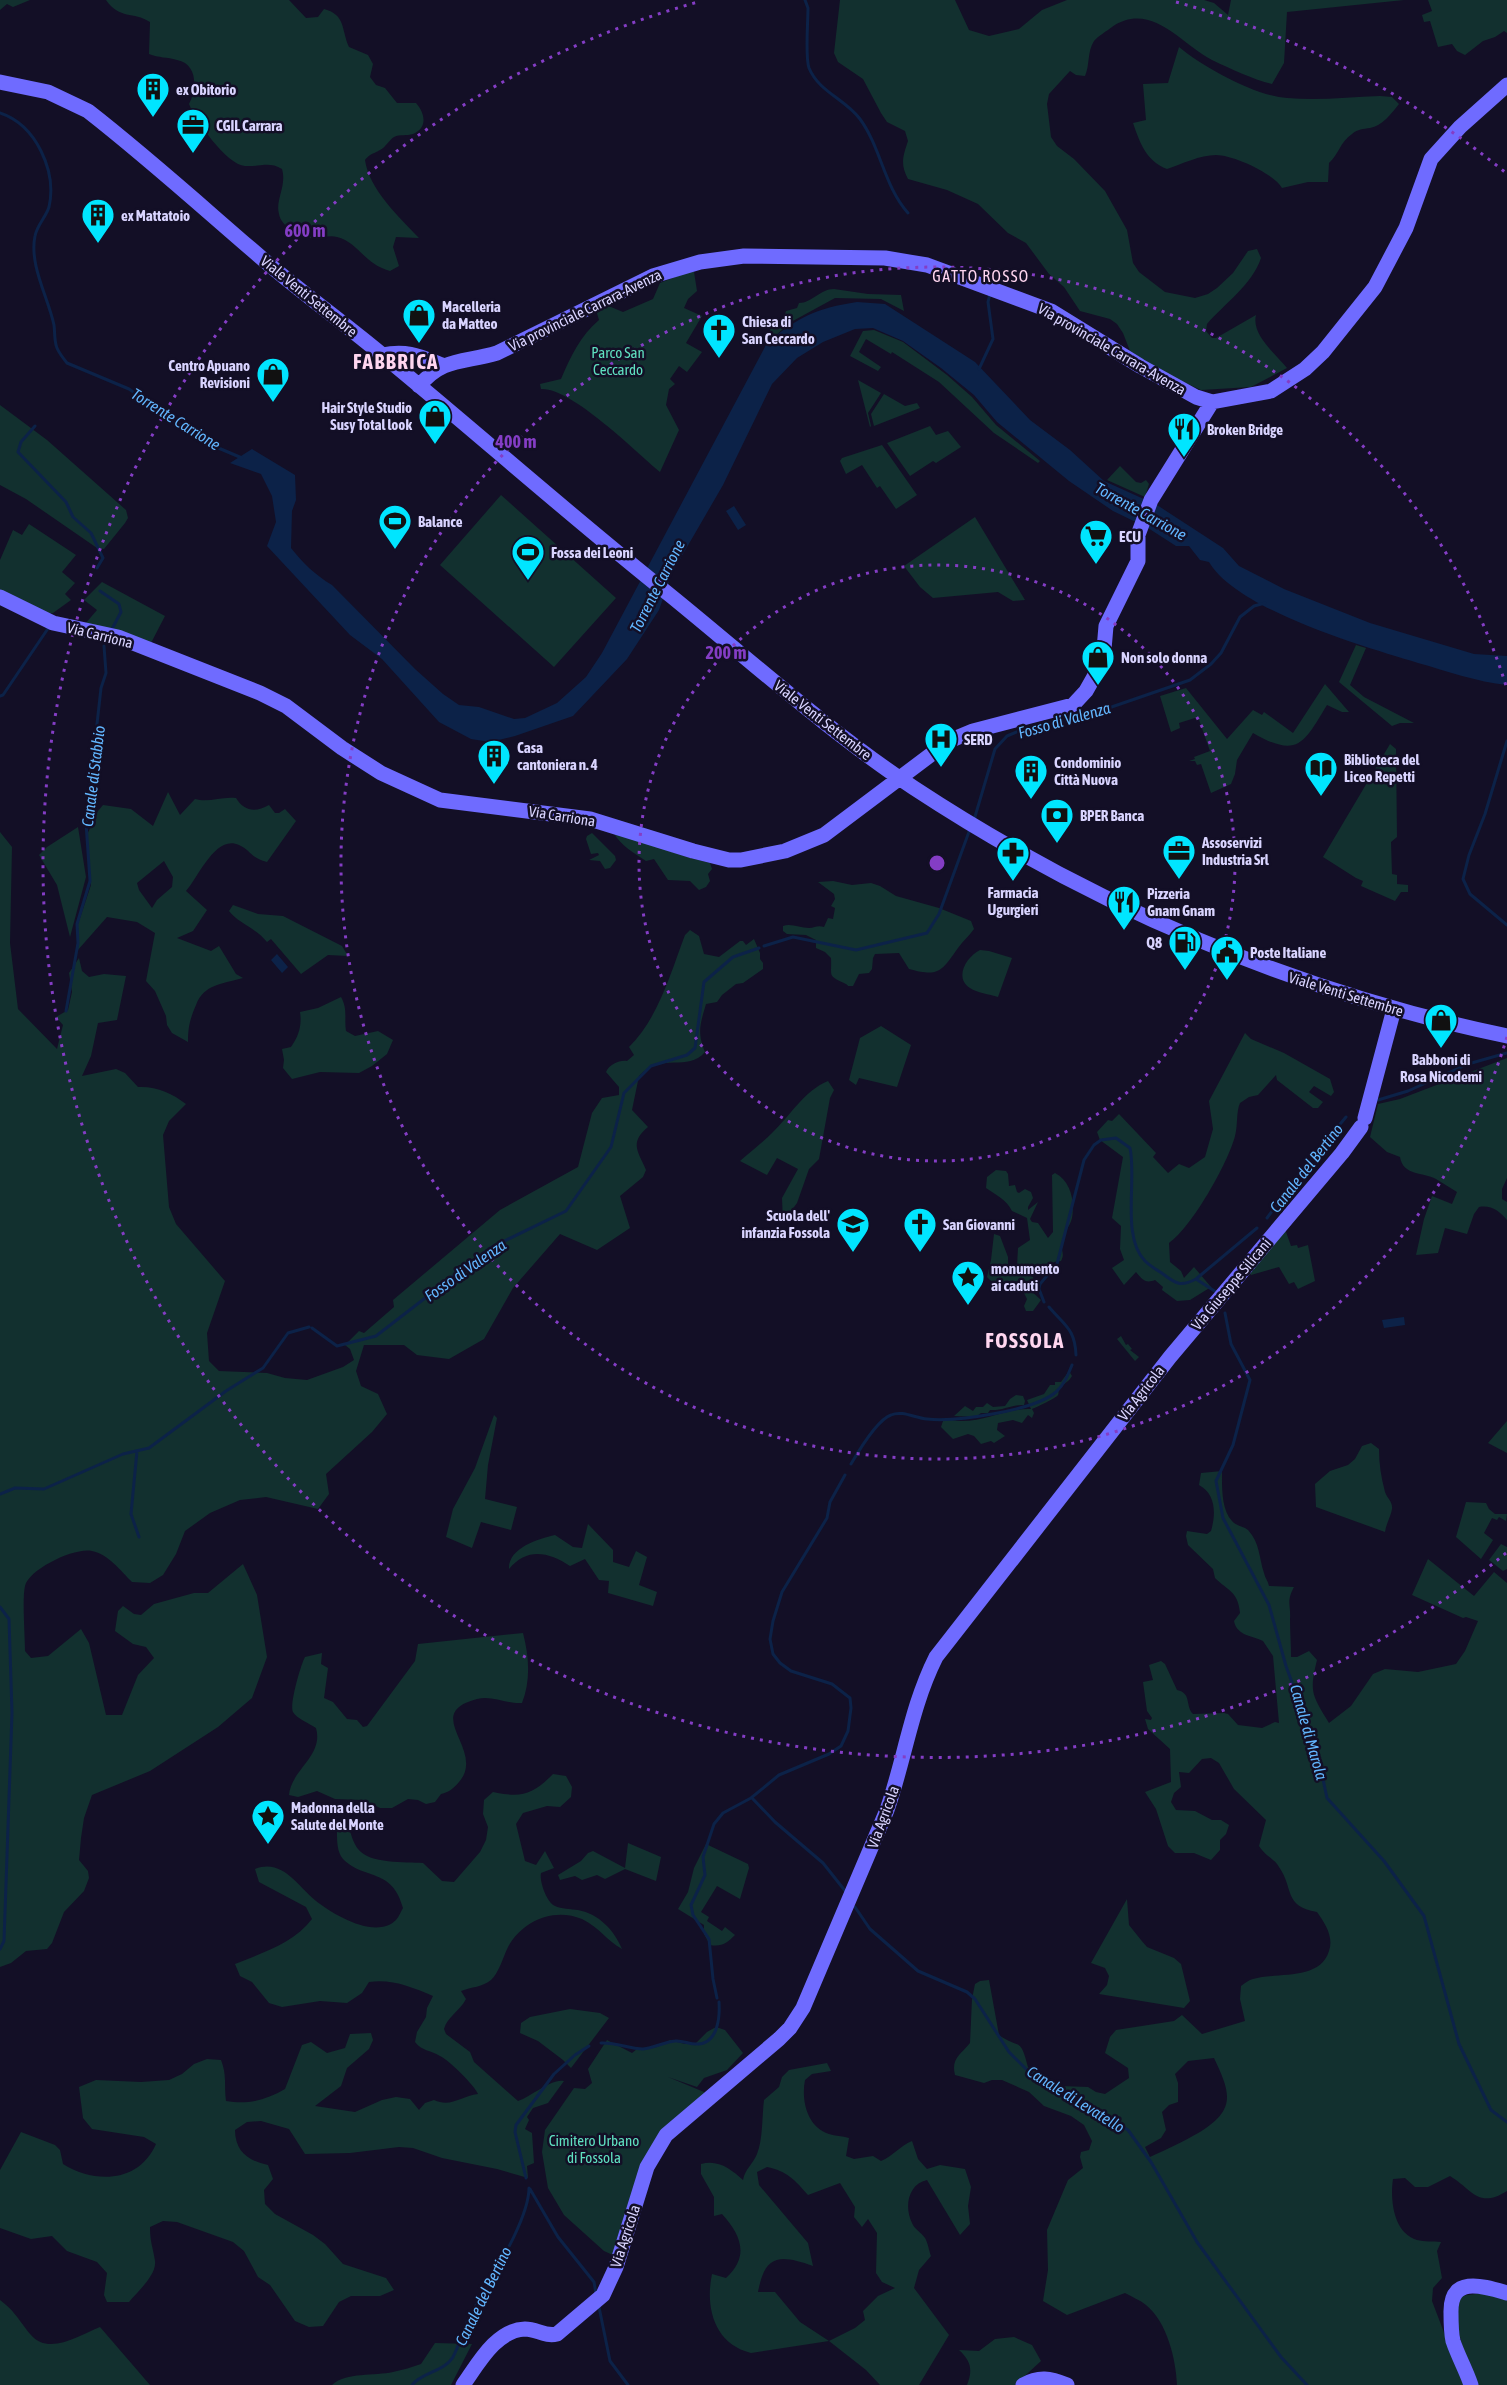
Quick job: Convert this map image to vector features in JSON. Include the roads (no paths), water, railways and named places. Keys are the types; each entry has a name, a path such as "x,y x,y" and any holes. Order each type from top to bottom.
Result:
{"main road":[{"name":"Viale Venti Settembre","path":"0,82 48,92 88,111 643,575 779,686 899,778 986,832 1097,893 1176,931 1280,973 1394,1009 1507,1036"},
{"path":"1212,402 1271,392 1305,369 1323,352 1375,287 1406,228 1431,159 1460,127 1507,85"},
{"name":"Via provinciale Carrara-Avenza","path":"419,386 428,374 442,365 497,353 653,276 676,267 718,258 744,256 855,257 885,258 927,265 1051,311 1140,366 1196,397 1212,402"},
{"path":"382,355 400,352 419,355 442,365"},
{"name":"Via provinciale Carrara-Avenza","path":"406,375 418,363 442,365"},
{"name":"Via Carriona","path":"0,597 45,620 118,637 260,693 286,706 342,748 381,773 440,800 590,819 693,851 729,860 745,859 785,851 824,835 949,741 973,731 1073,705 1086,692 1103,661 1106,626 1138,561 1140,528 1151,500 1212,402"},
{"name":"Via Giuseppe Silicani","path":"1170,1357 1342,1153 1366,1113 1394,1009"},
{"name":"Via Agricola","path":"463,2385 494,2344 504,2336 527,2329 549,2336 557,2334 597,2300 611,2279 647,2167 657,2146 666,2135 790,2028 803,2008 887,1810 896,1784 916,1703 936,1657 1170,1357"},
{"path":"1471,2385 1454,2341 1450,2304 1453,2295 1463,2288 1473,2286 1507,2294"},
{"path":"1023,2385 1041,2378 1054,2379 1067,2385"}],"water":[{"path":"857,302 885,304 975,362 1030,420 1070,450 1104,481 1157,505 1223,548 1239,566 1284,589 1370,623 1474,654 1507,656 1507,685 1462,676 1336,637 1273,611 1246,596 1224,579 1209,562 1200,560 1189,546 1176,546 1148,528 1113,511 1069,481 997,422 974,395 941,368 903,341 873,328 855,329 823,342 797,358 772,384 723,485 672,573 659,610 627,659 573,716 490,742 471,739 439,722 382,659 350,635 267,546 276,522 272,496 261,474 230,463 252,449 295,475 296,500 292,511 291,548 443,694 459,705 479,707 514,719 525,718 557,703 586,677 602,653 767,343 789,326 809,315 830,307"},
{"path":"734,506 746,525 738,530 726,511"},
{"path":"277,954 288,967 282,973 271,960"},
{"path":"1404,1317 1405,1325 1384,1328 1382,1320"}],"waterway":[{"path":"805,0 808,8 809,68 819,83 860,119 873,142 893,191 908,213"},
{"name":"Torrente Carrione","path":"0,113 13,119 24,128 41,151 47,165 51,193 49,207 36,232 34,247 37,270 54,325 56,345 61,356 67,363 129,389 209,444 242,458"},
{"path":"979,369 993,339 988,302 990,294"},
{"name":"Canale di Stabbio","path":"35,426 21,442 18,452 66,502 73,517 91,533 103,558 97,568"},
{"name":"Canale di Stabbio","path":"100,591 119,604 121,612 112,629"},
{"name":"Fosso di Valenza","path":"974,820 995,749 1007,736 1021,730 1097,712 1190,680 1221,653 1240,617 1254,606 1265,603"},
{"name":"Canale di Stabbio","path":"0,696 3,695 49,627"},
{"name":"Canale di Stabbio","path":"66,1011 78,943 77,924 90,881 86,823 101,688 106,673 104,646"},
{"path":"1507,741 1463,879 1470,894 1507,925"},
{"name":"Fosso di Valenza","path":"764,946 793,937 856,950 927,933 939,914 970,829"},
{"name":"Fosso di Valenza","path":"312,1328 337,1346 376,1336 490,1248 566,1211 611,1147 624,1093 651,1066 687,1055 695,1048 704,982 733,957 759,948"},
{"name":"Canale del Bertino","path":"1378,1100 1408,1091 1468,1064 1507,1053"},
{"name":"Canale del Bertino","path":"1267,1218 1306,1165 1346,1117"},
{"name":"Canale del Bertino","path":"1044,1302 1039,1289 1040,1284 1057,1264 1084,1160 1094,1145 1101,1140 1116,1138 1130,1148 1132,1223 1138,1251 1145,1261 1172,1280 1182,1284 1196,1279 1257,1228"},
{"name":"Canale di Marola","path":"1196,1279 1216,1292"},
{"name":"Canale del Bertino","path":"1049,1307 1071,1333 1076,1355"},
{"name":"Canale di Marola","path":"1225,1313 1231,1344 1250,1380 1233,1445 1216,1481 1223,1518 1269,1605 1286,1666 1317,1751 1327,1798 1384,1861 1424,1916 1459,2044 1491,2110 1507,2122"},
{"name":"Fosso di Valenza","path":"0,1494 15,1488 44,1489 123,1454 149,1448 226,1391 263,1368 288,1333 309,1327"},
{"name":"Canale del Bertino","path":"851,1464 874,1430 891,1415 900,1413 922,1418 956,1419 1013,1410 1045,1399 1056,1392 1064,1383 1072,1365"},
{"path":"137,1451 131,1514 139,1537"},
{"name":"Canale del Bertino","path":"717,1998 709,1939 693,1915 691,1905 705,1875 703,1857 714,1824 723,1813 751,1798 779,1775 829,1754 841,1746 848,1731 850,1698 832,1684 791,1671 780,1663 773,1654 770,1639 782,1592 827,1518 830,1502 845,1475"},
{"path":"0,1607 9,1619 12,1713 4,1941 0,1949"},
{"name":"Canale di Levatello","path":"752,1798 775,1822 823,1863 846,1892"},
{"name":"Canale di Levatello","path":"855,1907 870,1929 918,1971 967,1992 975,1999 1009,2052 1026,2069 1128,2130 1151,2162 1197,2242 1281,2357 1307,2385"},
{"path":"601,2043 643,2049 675,2041 705,2043 714,2034 719,2015 719,2002"},
{"path":"526,2178 515,2132 516,2125 554,2074 589,2046"},
{"name":"Canale del Bertino","path":"412,2385 421,2377 444,2366 453,2357 469,2318 514,2236 522,2218 529,2188"},
{"path":"530,2189 558,2237 594,2282 596,2294"},
{"path":"599,2307 610,2361 628,2385"}],"place":[{"name":"ex Obitorio","path":"153,118"},
{"name":"CGIL Carrara","path":"193,154"},
{"name":"ex Mattatoio","path":"98,244"},
{"name":"Macelleria da Matteo","path":"419,344"},
{"name":"Chiesa di San Ceccardo","path":"719,359"},
{"name":"Centro Apuano Revisioni","path":"273,403"},
{"name":"Hair Style Studio Susy Total look","path":"435,445"},
{"name":"Broken Bridge","path":"1184,458"},
{"name":"Balance","path":"395,550"},
{"name":"ECU","path":"1096,565"},
{"name":"Fossa dei Leoni","path":"528,581"},
{"name":"Non solo donna","path":"1098,686"},
{"name":"SERD","path":"941,768"},
{"name":"Casa cantoniera n. 4","path":"494,785"},
{"name":"Biblioteca del Liceo Repetti","path":"1321,797"},
{"name":"Condominio Città Nuova","path":"1031,800"},
{"name":"BPER Banca","path":"1057,844"},
{"name":"Assoservizi Industria Srl","path":"1179,880"},
{"name":"Farmacia Ugurgieri","path":"1013,882"},
{"name":"Pizzeria Gnam Gnam","path":"1124,931"},
{"name":"Q8","path":"1185,971"},
{"name":"Poste Italiane","path":"1227,981"},
{"name":"Babboni di Rosa Nicodemi","path":"1441,1049"},
{"name":"Scuola dell' infanzia Fossola","path":"853,1253"},
{"name":"San Giovanni","path":"920,1253"},
{"name":"monumento ai caduti","path":"968,1306"},
{"name":"Madonna della Salute del Monte","path":"268,1845"}],"district":[{"name":"GATTO ROSSO","path":"981,276"},
{"name":"FABBRICA","path":"396,361"},
{"name":"FOSSOLA","path":"1025,1340"}],"park label":[{"name":"Parco San Ceccardo","path":"618,360"},
{"name":"Cimitero Urbano di Fossola","path":"594,2148"}]}
